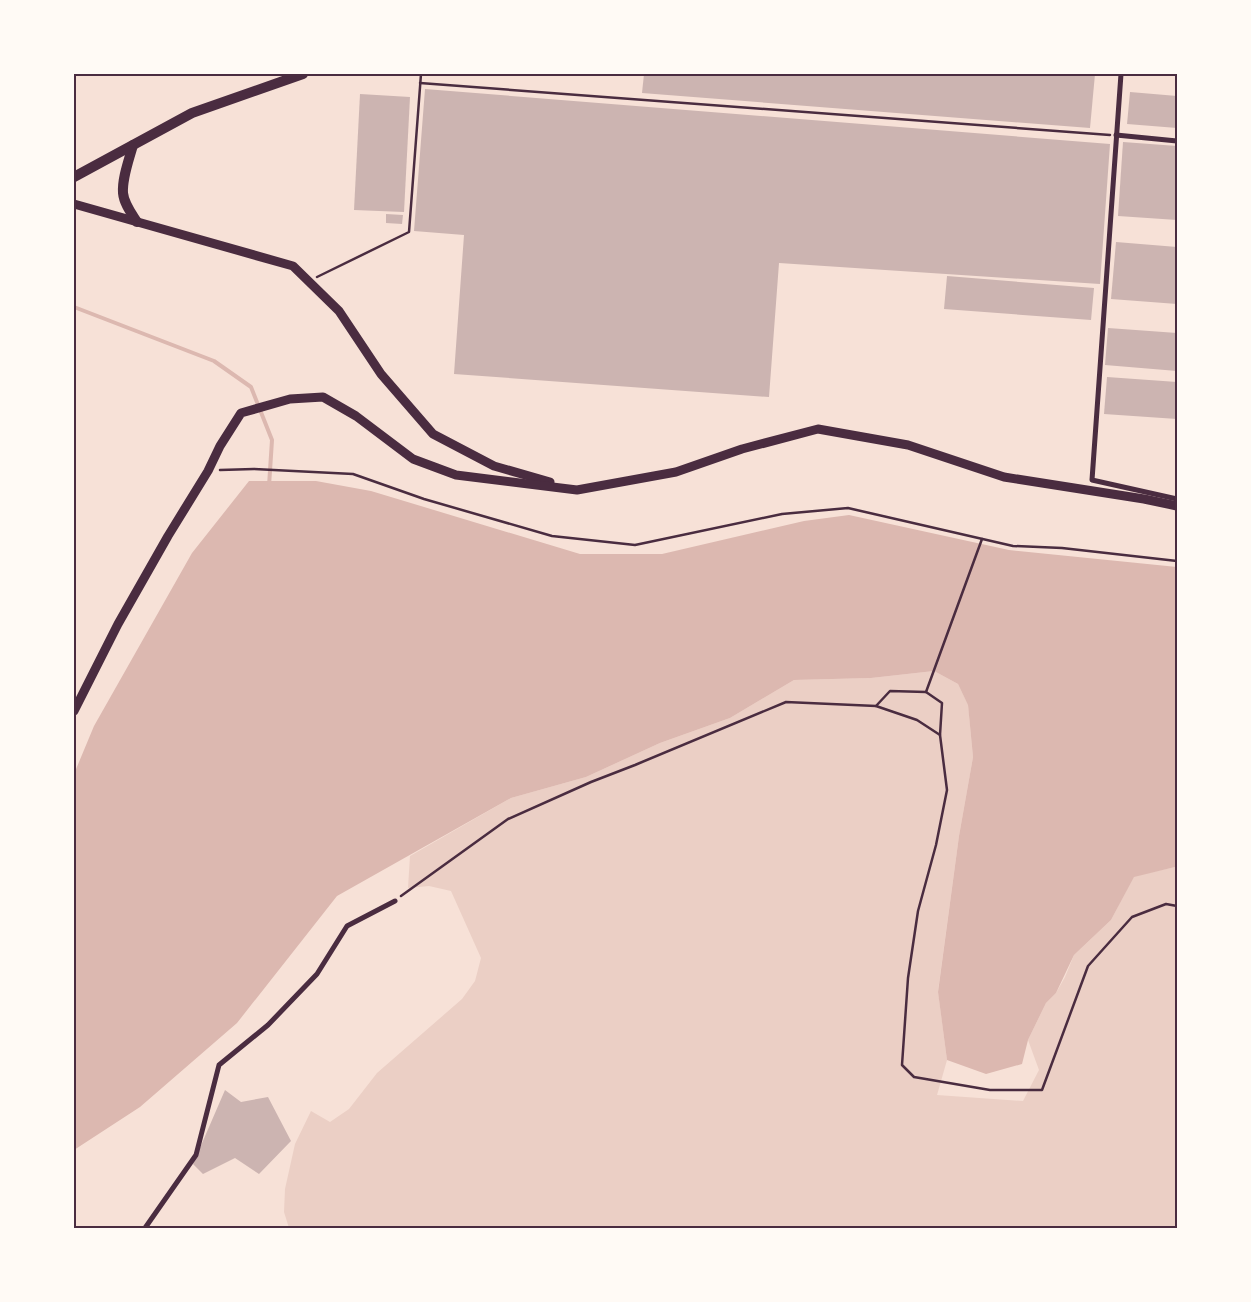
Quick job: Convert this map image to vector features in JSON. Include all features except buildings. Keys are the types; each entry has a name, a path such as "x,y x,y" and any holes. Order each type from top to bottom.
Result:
{"main road":[{"path":"74,177 192,113 303,74"},
{"path":"132,145 124,180 123,194 137,222"}],"street":[{"path":"1121,74 1092,480 1177,499"},
{"path":"1116,135 1177,141"},
{"path":"74,204 293,266 339,311 381,374 432,434 494,466 577,490"},
{"path":"74,711 118,624 168,536 208,471 220,446 241,413 290,399 323,397 356,416 413,458 456,475 577,490 676,472 742,449 818,429 908,445 1004,477 1177,506"},
{"path":"146,1228 196,1155 219,1065 268,1025 317,974 347,926 395,901"}],"path":[{"path":"308,281 409,232 421,74"},
{"path":"420,83 1116,135"},
{"path":"208,471 254,469 353,474 424,499 552,536 635,545 782,514 848,508 1013,546 1062,548 1177,560"},
{"path":"926,692 982,538"},
{"path":"876,706 890,691 926,692 942,703 940,735 947,790 936,845 918,911 908,978 902,1065 914,1077 990,1090 1042,1090 1088,966 1132,917 1166,904 1177,906"},
{"path":"395,901 508,819 591,782 786,702 876,706 917,720 940,735"}],"shaded area":[{"path":"249,481 316,481 371,491 580,554 662,554 804,521 849,515 1009,550 1177,567 1177,868 1134,877 1111,920 1074,955 1056,993 1046,1003 1028,1040 1022,1064 986,1074 947,1060 938,992 959,836 973,757 968,705 958,684 934,671 871,678 794,680 730,718 660,743 586,777 511,798 337,896 237,1023 140,1107 74,1150 74,774 94,726 192,553"},
{"path":"934,671 958,684 968,704 973,757 959,836 938,991 947,1060 937,1095 1023,1101 1039,1070 1028,1040 1046,1003 1056,993 1065,977 1074,955 1111,920 1134,876 1177,868 1177,1228 289,1228 284,1212 285,1189 295,1144 311,1111 330,1122 349,1109 377,1073 462,999 475,981 481,958 451,891 429,886 408,888 410,856 511,798 586,777 660,743 730,718 794,680 871,678"}],"waterway":[{"path":"74,307 214,361 251,387 272,440 269,486"}]}
